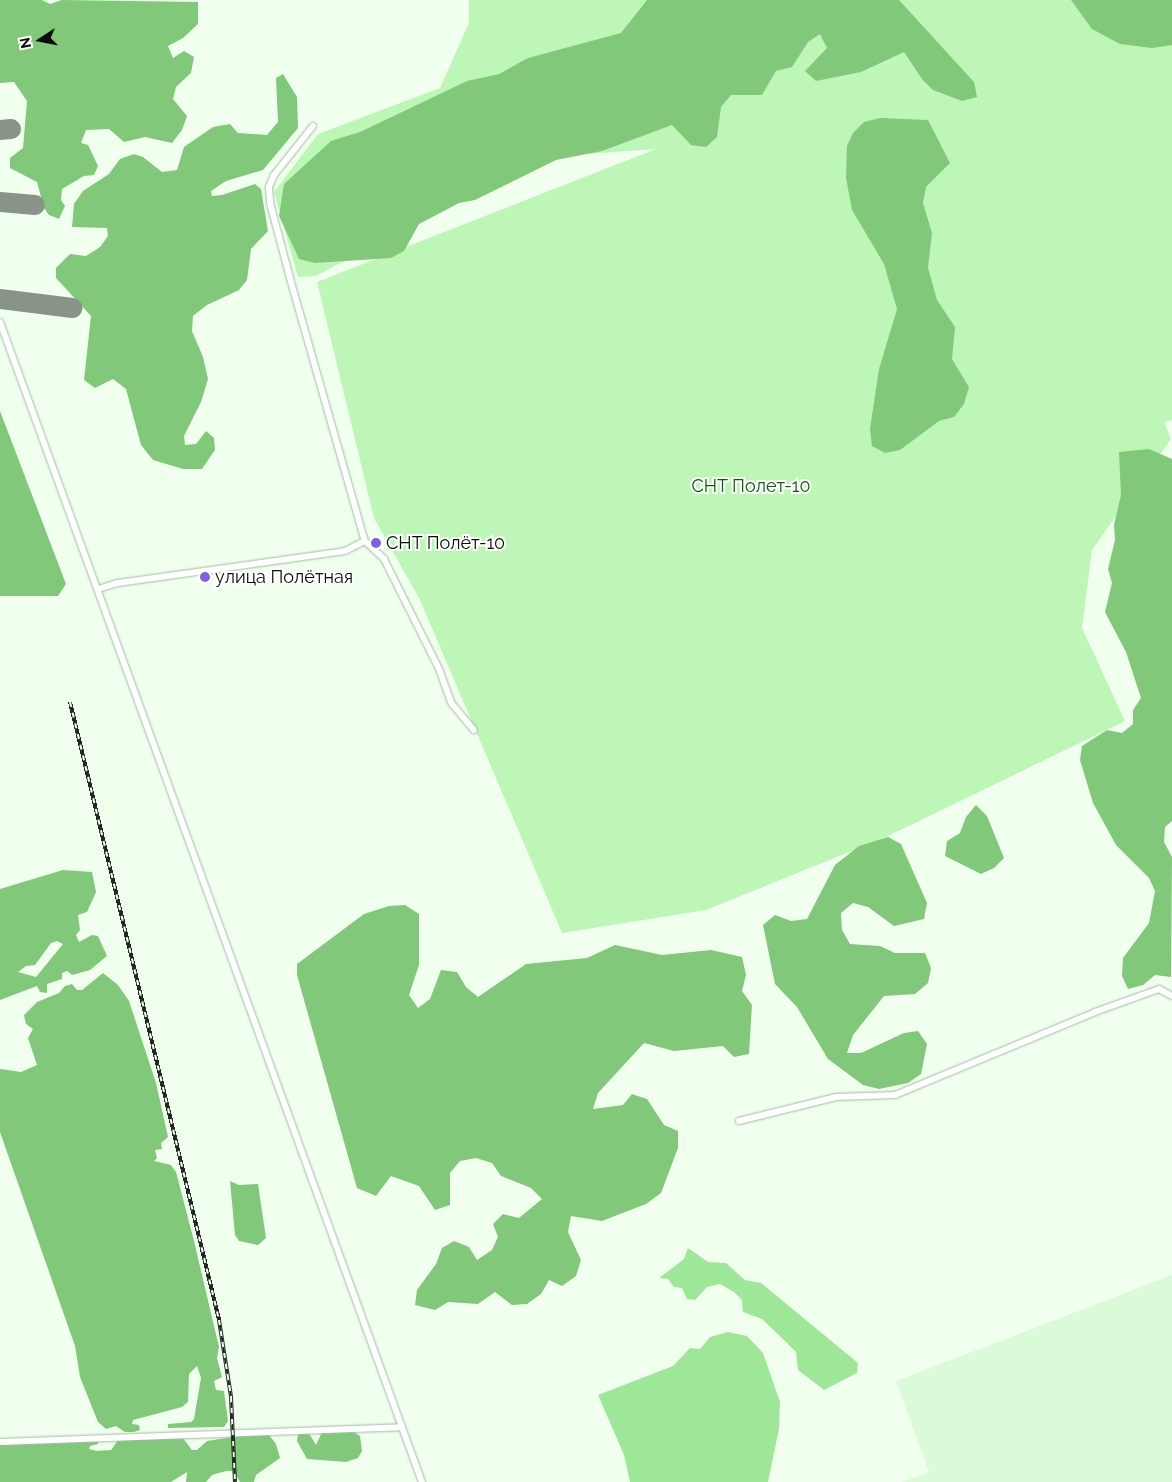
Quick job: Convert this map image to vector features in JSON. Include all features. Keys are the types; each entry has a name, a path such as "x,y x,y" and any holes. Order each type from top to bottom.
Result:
{"street":[{"path":"313,126 274,175 269,188 270,203 365,541 384,559 439,669 452,704 474,730"},
{"path":"0,322 422,1482"},
{"path":"98,589 118,583 345,551 365,541"},
{"path":"738,1121 836,1097 895,1095 1094,1012 1159,989 1172,996"},
{"path":"0,1442 402,1427"}],"shaded area":[{"path":"0,0 42,0 50,4 62,0 198,2 198,24 183,38 168,46 173,58 184,51 194,57 191,73 176,87 173,99 187,116 182,130 172,143 145,137 124,142 109,129 86,130 81,143 88,145 98,166 94,175 84,176 62,189 61,200 65,206 59,219 49,215 44,208 37,182 10,168 10,158 23,148 27,101 14,82 0,83"},
{"path":"647,0 899,0 974,82 977,97 962,101 933,90 922,79 904,52 861,72 816,81 805,71 827,48 820,34 808,42 792,67 776,71 762,95 731,95 721,107 717,137 706,147 691,145 672,125 602,151 556,160 475,200 459,203 419,224 404,251 391,258 315,263 299,259 279,216 284,184 331,141 360,132 467,81 499,74 528,58 621,33"},
{"path":"1071,0 1172,0 1172,45 1152,48 1120,44 1092,29"},
{"path":"283,74 297,97 298,128 263,170 226,181 211,191 212,196 222,195 255,184 261,189 268,231 251,249 247,280 239,290 207,305 193,316 192,331 203,357 208,379 201,402 184,436 185,445 196,444 206,431 214,438 215,450 202,469 183,469 153,460 141,445 126,389 113,379 95,388 84,380 91,316 56,278 56,268 70,254 86,256 100,247 108,236 107,228 72,227 74,204 83,191 109,174 120,159 134,154 143,157 162,172 177,170 184,147 213,127 230,124 238,133 267,135 278,122 276,78"},
{"path":"880,118 928,120 950,163 926,187 923,203 932,233 928,268 937,300 955,327 952,359 969,387 964,404 954,417 939,421 900,450 885,453 872,446 870,429 879,369 897,309 884,264 852,210 846,178 847,146 853,133 864,122"},
{"path":"0,411 66,584 58,596 0,596"},
{"path":"1149,449 1172,459 1172,821 1165,827 1164,842 1172,857 1171,977 1155,975 1143,985 1128,989 1122,976 1123,958 1149,923 1155,891 1149,878 1116,845 1093,803 1080,760 1082,746 1107,730 1122,733 1133,724 1133,710 1141,698 1126,652 1105,612 1112,583 1108,569 1115,540 1114,525 1121,495 1119,452"},
{"path":"976,805 987,816 1004,858 994,868 981,874 945,856 947,841 960,833 966,817"},
{"path":"888,837 901,844 927,903 924,919 894,926 868,907 853,903 841,913 842,930 850,944 880,946 895,953 925,953 931,968 928,983 915,994 884,996 853,1035 847,1053 861,1053 904,1033 918,1031 927,1044 921,1074 908,1083 879,1089 863,1085 828,1059 797,1007 775,984 763,925 775,915 791,921 807,919 835,865 859,846"},
{"path":"63,870 92,872 96,892 87,912 78,915 80,930 76,935 79,942 92,935 98,936 107,956 90,970 72,975 67,971 62,973 62,979 47,984 47,993 40,992 37,986 0,1000 0,889","holes":["57,941 63,944 36,977 18,972 26,966 35,965 51,943"]},
{"path":"405,905 419,914 419,965 409,995 418,1008 430,999 441,970 457,972 466,987 478,997 526,964 587,958 615,945 662,955 711,950 742,957 746,975 742,991 752,1005 749,1054 734,1057 723,1046 674,1051 644,1043 598,1093 593,1109 623,1105 632,1094 647,1099 664,1125 678,1131 678,1148 661,1193 646,1204 602,1221 571,1216 568,1232 581,1260 576,1276 562,1286 549,1280 541,1294 527,1304 512,1305 495,1292 478,1304 448,1302 435,1310 415,1305 417,1290 436,1264 442,1248 454,1241 469,1247 477,1260 492,1250 498,1237 493,1224 503,1214 519,1218 542,1199 531,1188 501,1176 492,1163 476,1158 460,1161 450,1173 450,1205 435,1210 419,1186 391,1176 376,1196 357,1188 297,975 297,964 364,914 389,906"},
{"path":"103,973 118,985 129,1001 156,1083 168,1137 161,1143 162,1149 155,1150 157,1158 154,1161 171,1165 176,1172 219,1347 217,1358 222,1377 214,1381 216,1390 224,1391 228,1421 224,1427 168,1428 168,1424 191,1422 194,1419 201,1378 197,1366 189,1374 188,1402 182,1407 133,1420 132,1424 139,1425 140,1430 134,1432 125,1432 116,1426 106,1429 98,1422 80,1377 75,1346 0,1132 0,1069 21,1072 37,1065 28,1038 33,1029 26,1024 24,1015 37,1002 59,993 65,986 72,984 77,990 82,990"},
{"path":"230,1181 239,1185 258,1184 266,1238 258,1245 239,1241 235,1235"},
{"path":"688,1248 708,1262 726,1263 745,1280 761,1283 858,1363 857,1373 824,1390 798,1370 796,1352 783,1339 762,1319 743,1312 742,1300 734,1292 720,1284 707,1287 695,1300 687,1299 682,1288 674,1287 668,1279 659,1278 684,1259"},
{"path":"1172,1275 1172,1482 902,1482 929,1472 896,1381"},
{"path":"728,1332 747,1336 763,1353 780,1402 779,1429 768,1482 630,1482 624,1455 598,1395 673,1366 690,1348 700,1349 710,1337"},
{"path":"304,1432 310,1435 316,1445 322,1432 354,1432 360,1436 362,1451 358,1458 346,1462 307,1459 297,1441 298,1435"},
{"path":"245,1435 269,1435 276,1444 280,1458 256,1475 254,1482 240,1482 234,1471 226,1471 212,1475 206,1482 186,1482 187,1472 171,1482 0,1482 0,1445 98,1440 98,1444 90,1446 89,1449 97,1451 111,1450 119,1439 182,1437 192,1450 197,1450 207,1441"}],"green space":[{"name":"СНТ Полет-10","path":"469,0 1172,0 1172,420 1164,422 1171,439 1092,550 1082,628 1125,721 884,838 706,910 562,933 420,600 374,518 317,282 656,149 557,156 465,190 386,239 316,276 298,277 274,192 318,134 440,88 469,23"}],"taxiway":[{"path":"0,130 11,129"},
{"path":"0,202 35,205"},
{"path":"0,299 72,308"}],"railway":[{"path":"70,702 219,1320 231,1397 235,1482"}],"place":[{"name":"СНТ Полёт-10","path":"376,543"},
{"name":"улица Полётная","path":"205,577"}]}
